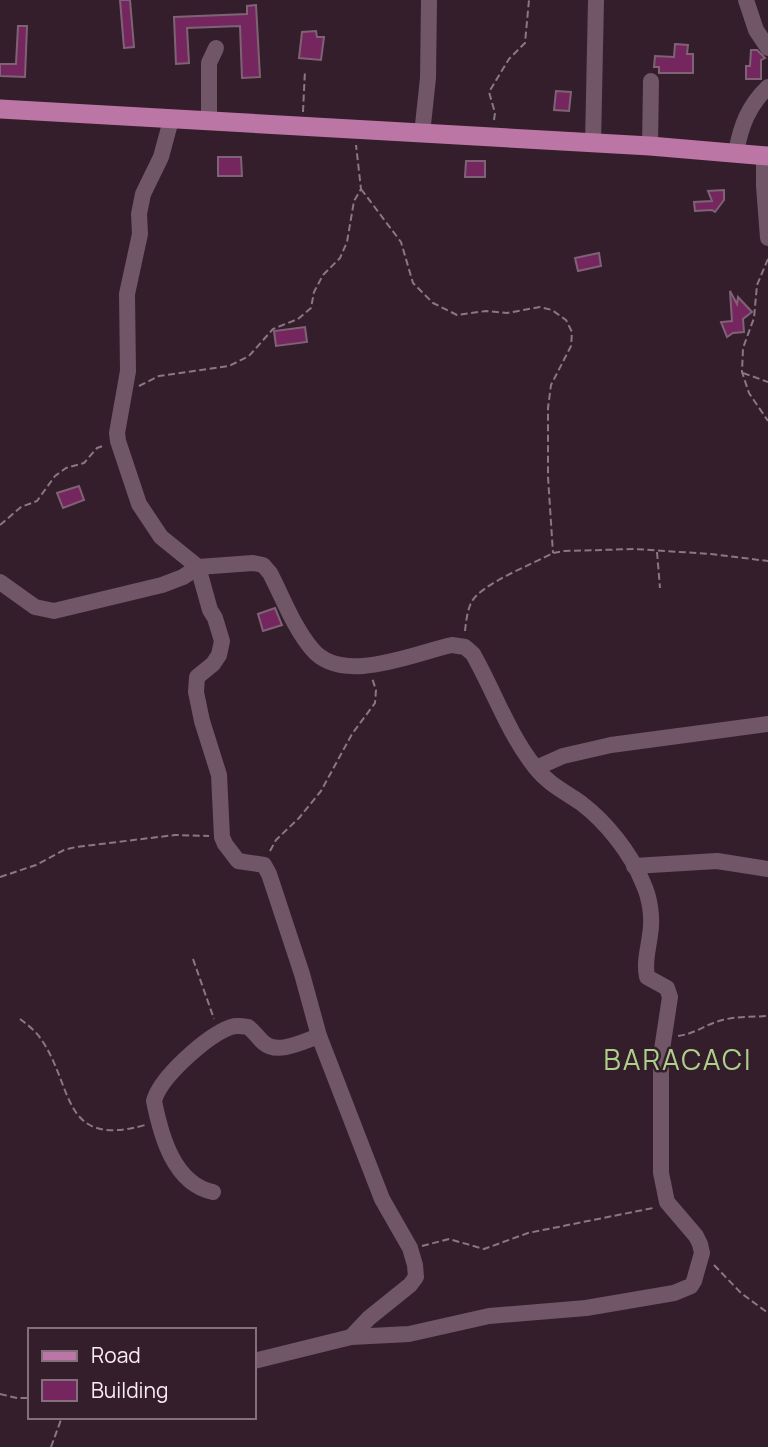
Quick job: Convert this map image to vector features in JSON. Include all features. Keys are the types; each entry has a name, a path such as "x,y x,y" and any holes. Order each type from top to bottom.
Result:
{"main road":[{"path":"0,109 766,155"}],"street":[{"path":"422,134 427,106 429,0"},
{"path":"593,144 596,0"},
{"path":"746,0 757,30 768,48"},
{"path":"209,122 209,63 216,48"},
{"path":"650,146 651,81"},
{"path":"736,152 740,128 753,102 768,87"},
{"path":"172,120 161,157 143,194 139,214 140,234 127,294 128,371 119,414 118,441 139,504 146,516 161,537 198,567 222,641 219,655 213,664 197,677 196,692 208,744 219,775 222,837 238,861 264,865 269,874 319,1036 382,1199 410,1248 415,1265 416,1277 410,1285 369,1318 351,1337"},
{"path":"766,155 764,186 768,238"},
{"path":"0,582 35,607 54,611 162,586 198,567 253,563 263,565 270,573 314,653 334,663 368,665 407,658 452,645 464,648 473,654 506,721 536,768 608,830 628,854 643,881 650,904 651,933 645,966 647,977 667,988 670,997 661,1056 661,1174 667,1202 696,1236 702,1253 691,1286 674,1293 586,1308 489,1316 400,1335 351,1337 256,1361"},
{"path":"536,768 563,756 611,745 768,724"},
{"path":"634,866 717,861 768,869"},
{"path":"213,1192 199,1189 180,1171 170,1153 154,1101 161,1086 180,1064 229,1028 248,1027 273,1048 319,1036"}],"path":[{"path":"492,139 495,113 489,92 509,59 525,43 529,0"},
{"path":"302,127 305,70"},
{"path":"352,130 358,155 361,189 401,242 413,283 433,303 457,315 486,311 508,313 540,307 552,310 566,320 572,332 571,346 551,385 548,408 548,477 553,553"},
{"path":"125,392 159,376 229,366 249,356 273,329 298,319 311,308 314,292 323,275 340,258 347,242 354,201 361,189"},
{"path":"768,259 757,285 754,318 743,348 742,372 749,393 768,421"},
{"path":"742,372 768,382"},
{"path":"0,525 21,508 37,501 55,475 66,468 84,463 97,448 118,441"},
{"path":"464,648 466,617 472,600 488,587 553,553 573,550 657,551 768,561"},
{"path":"657,551 660,588"},
{"path":"264,865 276,840 321,791 352,734 374,703 376,690 368,665"},
{"path":"0,877 76,847 175,835 222,837"},
{"path":"193,958 219,1033"},
{"path":"663,1037 690,1034 729,1019 768,1016"},
{"path":"20,1019 32,1028 43,1042 75,1114 88,1125 107,1129 133,1128 159,1121"},
{"path":"410,1248 449,1238 484,1250 528,1233 631,1214 667,1202"},
{"path":"702,1253 741,1293 768,1313"},
{"path":"0,1394 28,1398"},
{"path":"51,1447 61,1419"}],"building":[{"path":"120,0 130,0 134,47 124,48"},
{"path":"256,5 260,77 242,78 240,26 187,28 189,63 176,64 174,17 247,14 247,6"},
{"path":"18,26 27,26 25,77 0,76 0,64 16,64"},
{"path":"316,31 317,37 324,37 321,60 299,58 302,32"},
{"path":"675,44 688,45 687,54 693,54 693,73 659,73 659,67 654,67 655,56 674,57"},
{"path":"751,50 757,50 765,58 761,60 761,79 746,79 746,66 750,66"},
{"path":"556,91 571,92 569,111 554,110"},
{"path":"218,157 241,157 242,176 218,176"},
{"path":"466,161 485,161 485,177 465,177"},
{"path":"724,190 724,200 715,212 695,211 694,202 712,201 708,191"},
{"path":"599,253 601,266 578,271 575,258"},
{"path":"730,291 737,304 738,297 752,312 743,319 744,332 733,333 727,337 721,322 732,321"},
{"path":"305,327 307,342 276,346 274,331"},
{"path":"79,486 84,500 63,508 57,493"},
{"path":"275,608 282,625 263,631 258,614"}],"district":[{"name":"BARACACI","path":"678,1060"}]}
